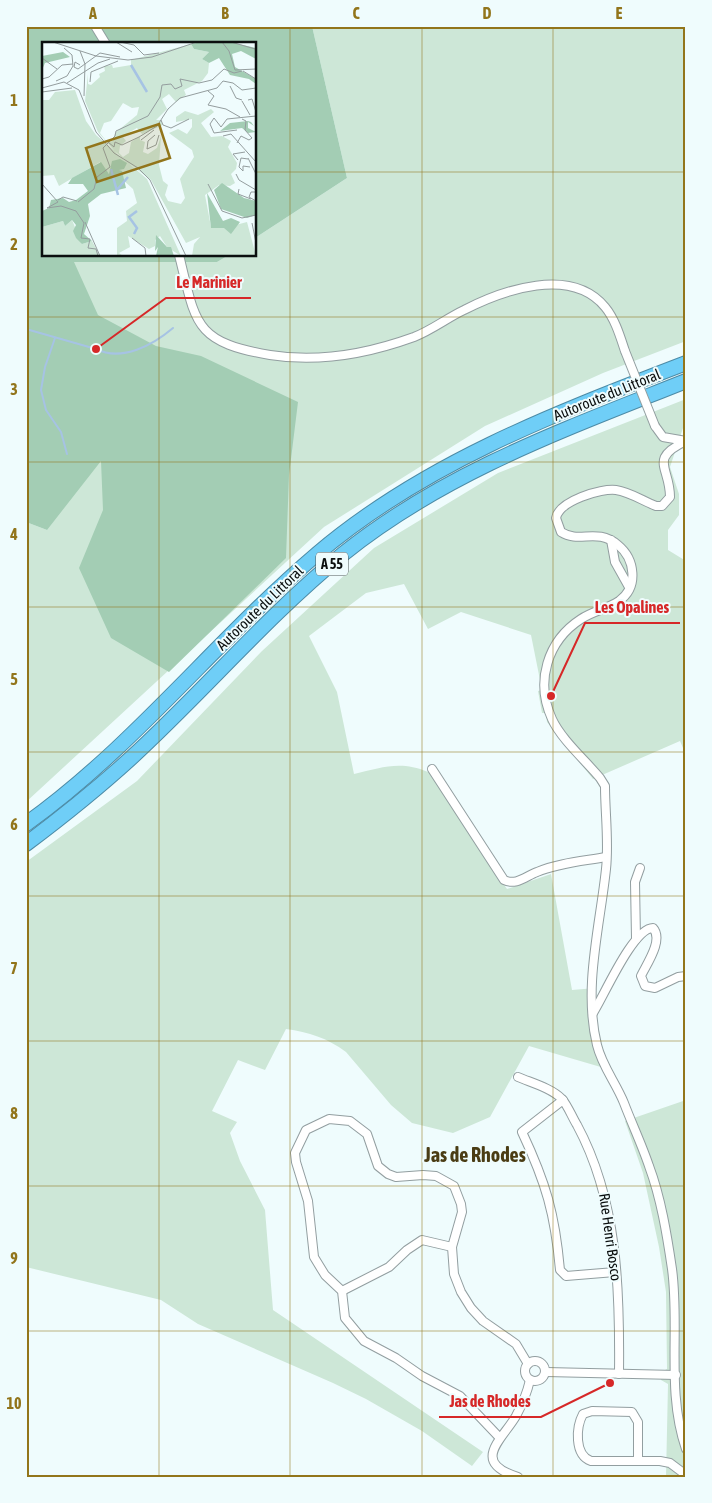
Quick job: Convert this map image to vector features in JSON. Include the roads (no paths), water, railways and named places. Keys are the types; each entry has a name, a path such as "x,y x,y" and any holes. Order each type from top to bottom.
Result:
{"highway":[{"name":"Autoroute du Littoral","path":"26,824 70,791 114,751 298,570 338,537 389,501 429,476 514,431 686,363"},
{"name":"Autoroute du Littoral","path":"26,844 78,806 132,757 290,599 345,553 435,490 494,460 531,442 686,382"}],"street":[{"path":"95,26 105,42"},
{"path":"179,256 194,313 204,330 219,341 246,350 303,358 366,352 427,332 460,312 490,298 518,289 546,285 579,289 599,301 611,317 655,426 663,437 686,441"},
{"path":"686,441 670,449 665,456 664,466 670,497 662,506 656,506 619,490 610,489 568,503 558,510 556,521 559,529 565,534 573,536 597,535 611,540 625,552 632,563 632,576 625,595 618,602 586,616 569,629 551,652 544,676 546,698 553,721 605,786 606,857 593,982 593,1013 597,1045 602,1062 619,1090 650,1167 658,1198 672,1271 676,1407 686,1449"},
{"path":"611,540 615,562 629,587"},
{"path":"432,769 504,880 515,882 545,869 606,857"},
{"path":"636,939 635,882 640,868"},
{"path":"593,1013 636,939 649,928 656,931 655,945 641,976 646,986 654,988 678,977 686,976"},
{"name":"Rue Henri Bosco","path":"518,1077 554,1092 562,1100 586,1141 602,1184 611,1226 618,1294 619,1374"},
{"path":"562,1100 522,1132 537,1164 550,1199 560,1270 566,1276 615,1272"},
{"path":"499,1437 460,1396 422,1376 396,1358 364,1341 345,1318 342,1292 325,1275 314,1257 308,1201 295,1153 299,1141 306,1130 316,1124 338,1118 350,1121 367,1134 378,1166 388,1174 396,1177 436,1176 454,1186 459,1194 462,1212 452,1247 454,1274 471,1308 484,1321 510,1337 524,1354 528,1364 525,1372 530,1380"},
{"path":"342,1292 389,1267 407,1250 422,1240 452,1247"},
{"path":"528,1364 539,1362 544,1366 546,1372"},
{"path":"546,1372 676,1375"},
{"path":"530,1380 539,1381 546,1372"},
{"path":"518,1477 504,1473 497,1466 493,1458 493,1449 499,1437 515,1418 530,1380"},
{"path":"638,1460 638,1422 632,1412 592,1410 583,1414 580,1420 579,1450 585,1459 670,1463 686,1476"}],"waterway":[{"path":"26,329 106,353 116,354 127,353 147,346 173,328"},
{"path":"55,338 45,367 41,390 46,410 61,432 67,454"}],"place":[{"name":"Le Marinier","path":"96,349"},
{"name":"Les Opalines","path":"551,696"},
{"name":"Jas de Rhodes","path":"610,1383"}],"district":[{"name":"Jas de Rhodes","path":"475,1155"}]}
